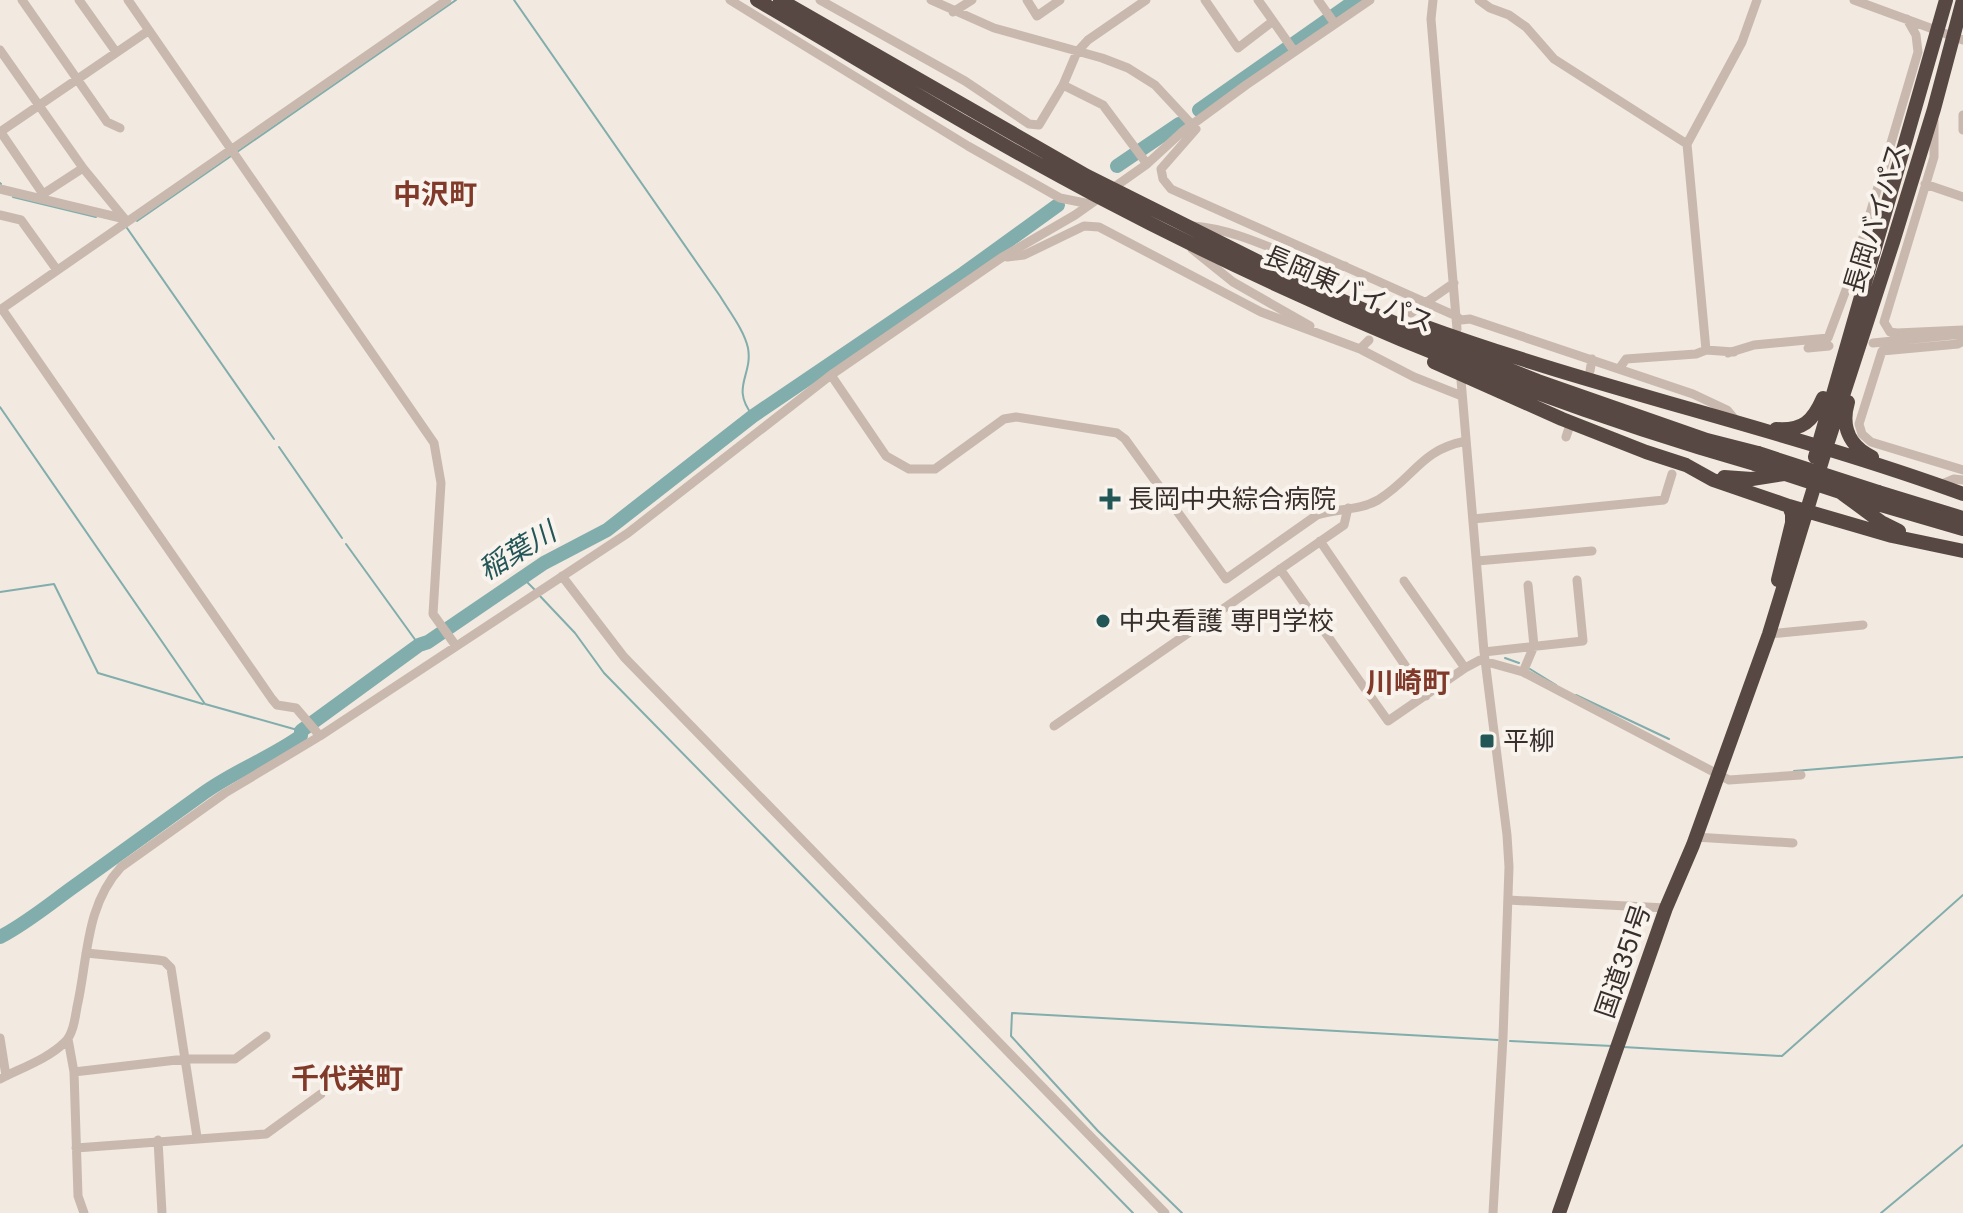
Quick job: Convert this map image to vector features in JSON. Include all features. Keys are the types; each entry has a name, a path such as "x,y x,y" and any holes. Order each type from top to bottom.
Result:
{"highway":[{"name":"長岡東バイパス","path":"757,0 1101,197 1444,344 1538,381 1756,458"},
{"name":"長岡東バイパス","path":"780,0 967,109 1101,197"},
{"name":"長岡バイパス","path":"1863,335 1946,0"},
{"name":"長岡バイパス","path":"1799,509 1863,335 1958,38 1963,0"},
{"name":"長岡東バイパス","path":"1182,231 1253,274 1540,394 1756,458 1818,463 1876,497 1963,529"},
{"path":"1253,274 1286,293 1525,404 1686,465 1735,479 1770,478 1797,472 1843,453 1963,494"},
{"path":"1303,284 1538,365 1782,436 1818,463 1847,498 1920,541"},
{"path":"1737,422 1780,430 1806,425 1863,335"},
{"path":"1863,335 1846,410 1849,437 1864,453 1896,464 1916,476"},
{"path":"1686,465 1713,480 1799,509 1963,551"},
{"name":"長岡東バイパス","path":"1876,497 1963,518"},
{"name":"国道351号","path":"1735,726 1749,669 1799,509"},
{"name":"国道351号","path":"1559,1213 1666,908 1769,634 1799,509"}],"street":[{"path":"22,0 107,122 120,128"},
{"path":"79,0 116,52"},
{"path":"128,0 434,443 441,483 433,614 454,644"},
{"path":"318,735 296,708 277,705 272,699 1,310 126,220 234,152 447,0"},
{"path":"730,0 968,146 1060,198 1101,197"},
{"path":"820,0 965,81 1029,124 1039,125 1063,85 1077,52 1088,40 1143,1"},
{"path":"931,0 994,28 1116,63 1143,77 1168,98 1196,129 1161,169 1163,179 1171,189 1461,320 1470,319 1592,359 1716,404 1732,413 1737,422"},
{"path":"953,12 972,0"},
{"path":"1027,0 1037,16 1060,0"},
{"path":"1205,0 1238,48 1273,21"},
{"path":"1258,0 1294,51"},
{"path":"1318,0 1335,24"},
{"path":"84,1213 78,1196 74,1072 68,1039 79,1000 96,906 110,879 121,867 225,793 628,533 831,375 1001,258 1054,230 1192,125 1370,0"},
{"path":"1433,0 1431,19 1457,329"},
{"path":"1479,0 1526,27 1554,59 1687,144"},
{"path":"1706,350 1687,144 1742,42 1757,0"},
{"path":"1854,0 1958,38"},
{"path":"1728,353 1754,345 1828,338 1853,271 1918,52 1916,35 1907,19"},
{"path":"43,196 0,131 148,31"},
{"path":"0,50 83,168 126,220"},
{"path":"1063,85 1103,105 1144,160"},
{"path":"1934,109 1934,157 1884,322 1890,332 1897,333 1963,332"},
{"path":"1963,115 1963,130"},
{"path":"43,196 83,168"},
{"path":"1925,184 1963,197"},
{"path":"0,189 43,196 126,220"},
{"path":"0,215 21,220 57,270"},
{"path":"1001,258 1024,255 1084,226 1099,227 1261,312 1360,349 1414,377 1462,396"},
{"path":"1182,231 1226,230 1330,270 1345,266"},
{"path":"1182,231 1233,282 1334,340"},
{"path":"1411,313 1454,283"},
{"path":"1863,335 1963,332"},
{"path":"1360,349 1369,340"},
{"path":"1963,341 1882,351 1859,424 1862,434 1871,442 1963,470"},
{"path":"1619,369 1626,359 1696,354 1706,350 1728,353 1829,346"},
{"path":"1590,371 1592,359"},
{"path":"831,375 886,456 909,469 935,469 1004,419 1016,417 1117,433 1125,439 1226,579 1317,515 1361,508 1395,487 1433,451 1466,441"},
{"path":"1461,380 1485,658 1507,835 1508,900 1493,1213"},
{"path":"1473,519 1664,500 1672,474"},
{"path":"1940,485 1954,479 1963,480"},
{"path":"1054,726 1344,525 1348,508"},
{"path":"1320,541 1426,696"},
{"path":"1477,561 1592,551"},
{"path":"1280,569 1388,721 1480,660 1534,646 1583,641 1577,580"},
{"path":"562,576 624,657 1165,1213"},
{"path":"1404,581 1465,668"},
{"path":"1523,672 1534,646 1528,585"},
{"path":"1769,634 1863,625"},
{"path":"1485,658 1523,672 1735,780 1801,775"},
{"path":"1695,837 1793,843"},
{"path":"1508,900 1666,908"},
{"path":"86,953 158,960 168,964 174,976 197,1137"},
{"path":"74,1072 185,1059 235,1059 266,1036"},
{"path":"0,1038 3,1077 49,1053 68,1039"},
{"path":"76,1148 266,1134 321,1094"},
{"path":"158,1140 162,1213"}],"waterway":[{"path":"237,152 456,0"},
{"path":"514,0 740,328 749,358 743,397 753,416"},
{"name":"稲葉川","path":"1199,110 1356,0"},
{"name":"稲葉川","path":"1117,166 1179,124"},
{"path":"137,221 231,156"},
{"path":"13,197 96,217"},
{"name":"稲葉川","path":"0,937 30,919 213,787 301,736 301,731 419,645 428,642 544,563 607,530 753,416 964,273 1058,205"},
{"path":"127,228 274,439"},
{"path":"0,407 205,704 301,731"},
{"path":"279,447 342,538"},
{"path":"346,544 419,645"},
{"path":"522,577 535,590"},
{"path":"0,592 54,584 98,673 203,704"},
{"path":"539,595 575,633 604,673 1133,1213"},
{"path":"1505,658 1519,663"},
{"path":"1530,669 1556,685"},
{"path":"1576,695 1669,739"},
{"path":"1794,771 1963,757"},
{"path":"1623,1047 1782,1056 1963,895"},
{"path":"1182,1213 1098,1131 1011,1036 1012,1013 1498,1040"},
{"path":"1510,1041 1612,1046"},
{"path":"1881,1213 1963,1145"}],"place":[{"name":"長岡中央綜合病院","path":"1110,499"},
{"name":"中央看護 専門学校","path":"1103,621"},
{"name":"平柳","path":"1487,741"}],"district":[{"name":"中沢町","path":"435,194"},
{"name":"川崎町","path":"1408,682"},
{"name":"千代栄町","path":"347,1078"}]}
